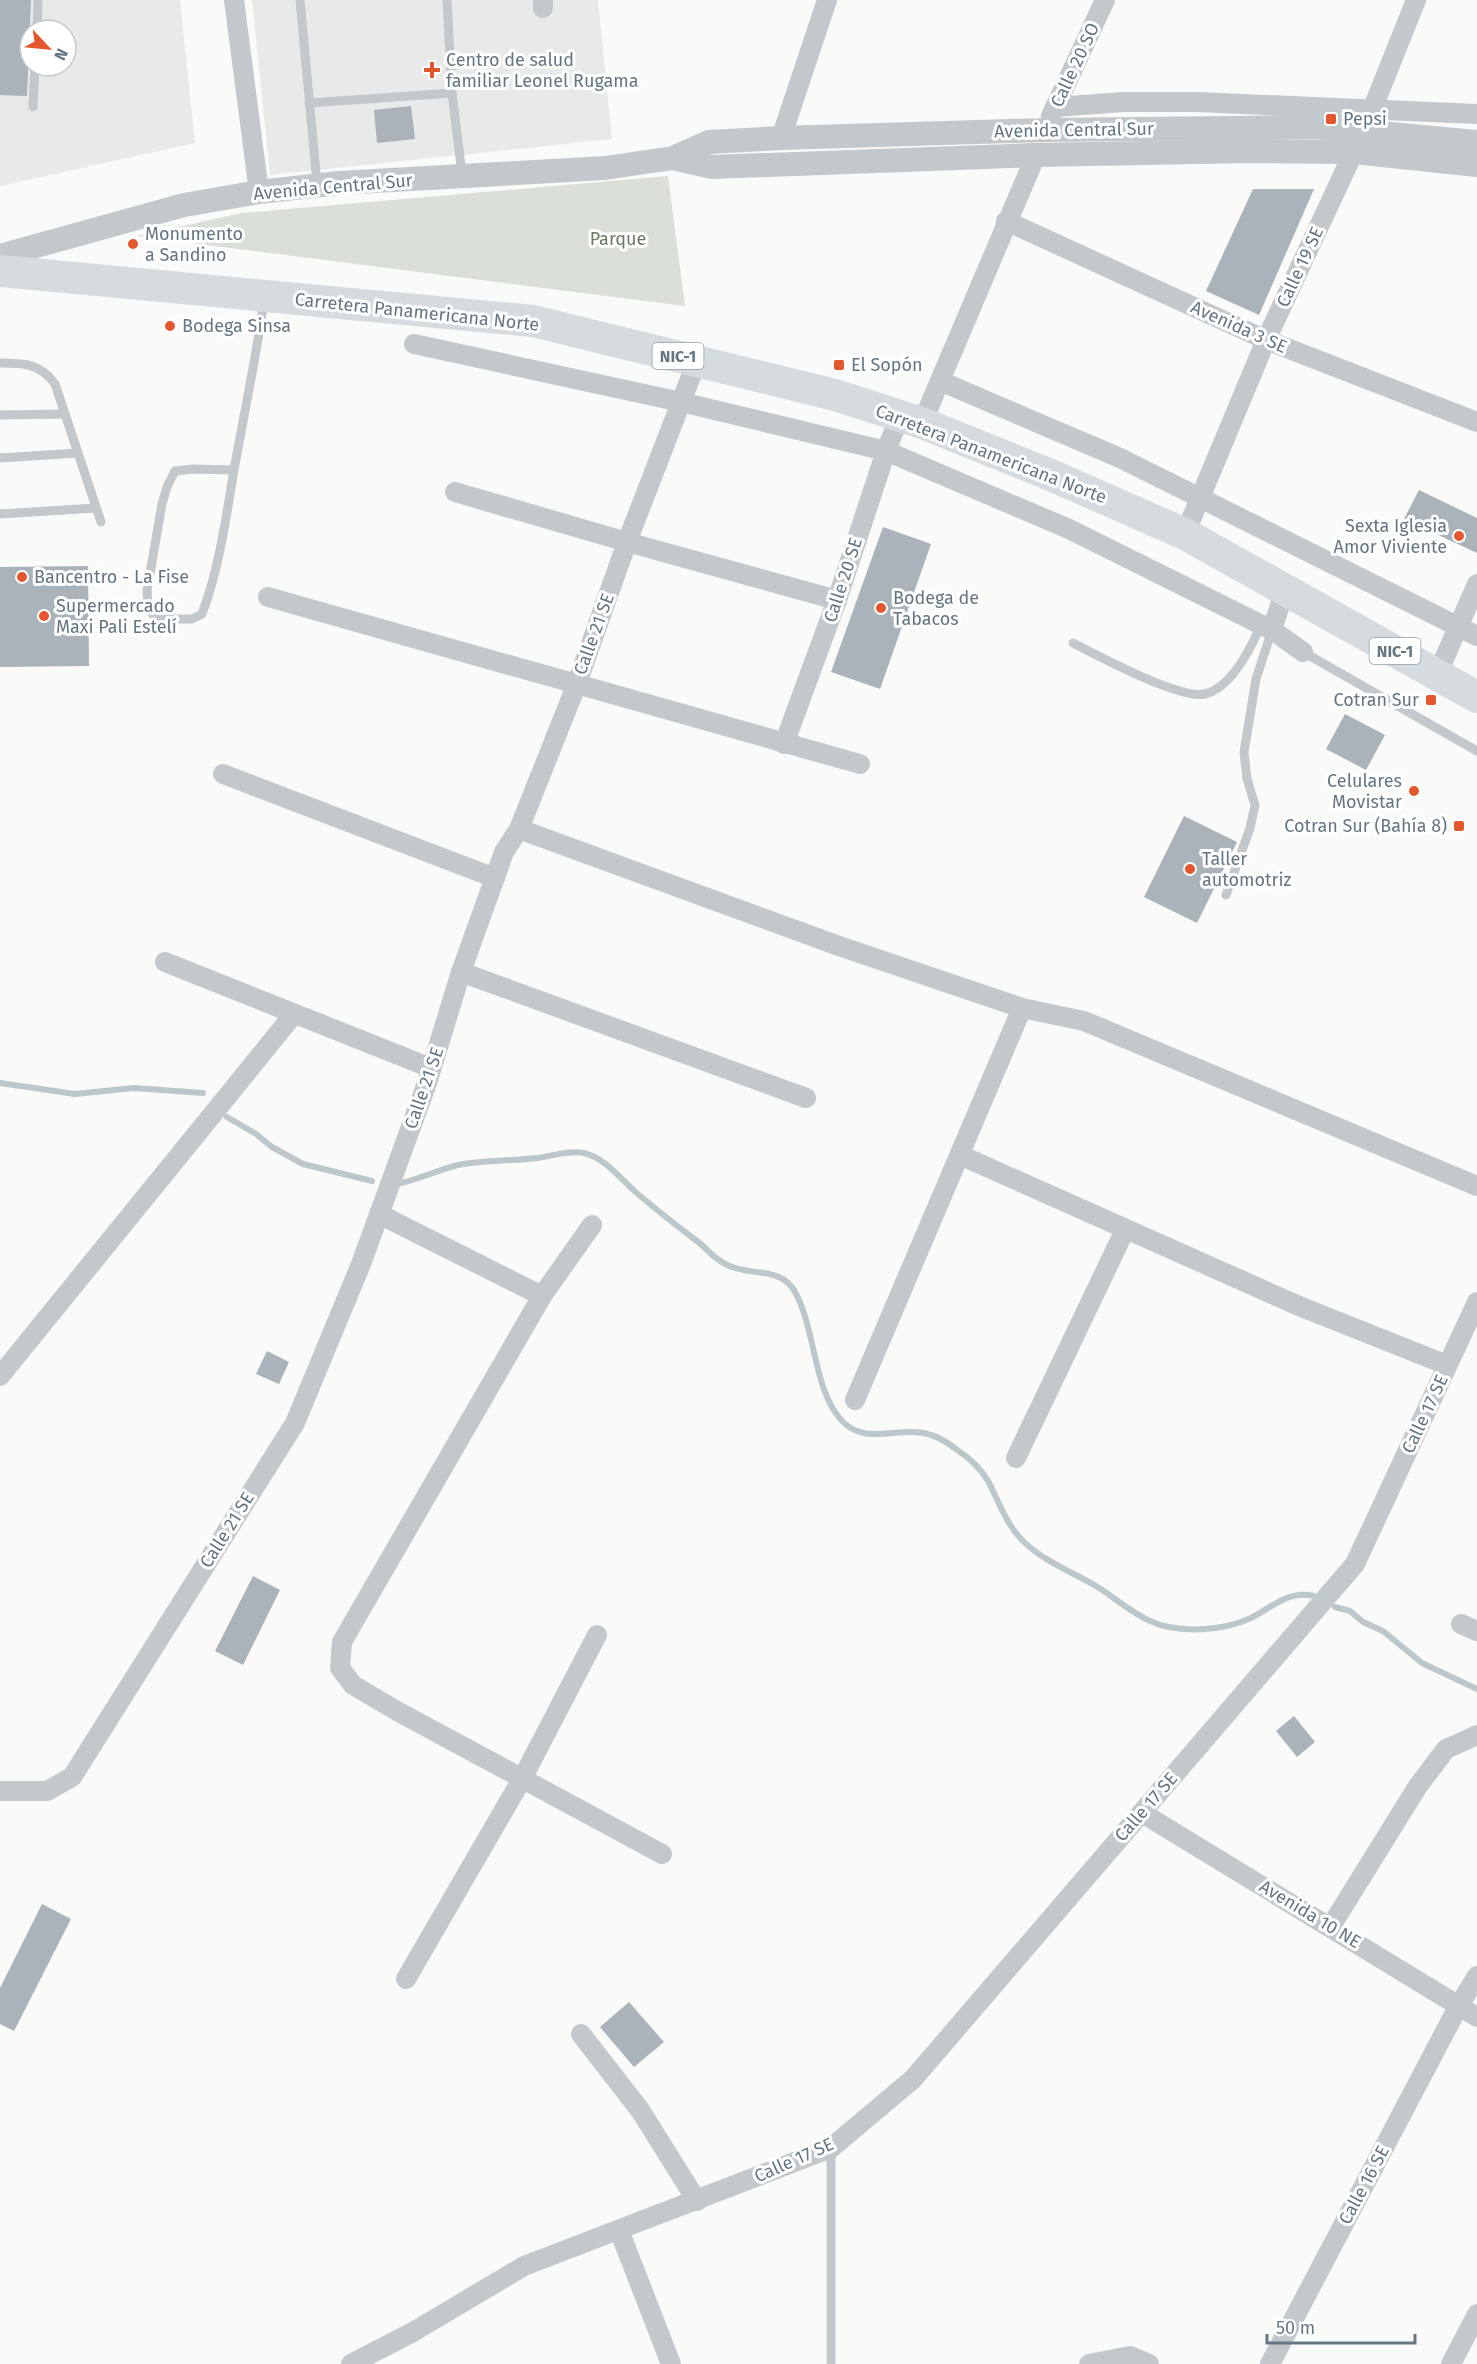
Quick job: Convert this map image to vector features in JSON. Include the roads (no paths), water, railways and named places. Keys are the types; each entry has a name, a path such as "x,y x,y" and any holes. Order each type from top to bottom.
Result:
{"highway":[{"name":"Carretera Panamericana Norte","path":"0,271 533,321 835,395 911,420 1046,473 1185,534 1477,697"}],"street":[{"path":"234,0 260,192"},
{"path":"781,138 827,0"},
{"name":"Calle 20 SO","path":"1046,130 1105,0"},
{"name":"Calle 19 SE","path":"1185,534 1266,340 1353,152 1416,0"},
{"path":"1055,107 1124,102 1197,102 1367,120 1477,114"},
{"name":"Avenida Central Sur","path":"0,256 184,205 260,192 317,186 605,168 674,158 709,142 1046,130 1317,127 1367,120 1477,142"},
{"name":"Avenida Central Sur","path":"674,158 712,167 1036,154 1251,151 1353,152 1477,165"},
{"name":"Calle 20 SE","path":"784,744 837,600 886,451 940,381 1036,154"},
{"name":"Avenida 3 SE","path":"1006,221 1266,340 1477,422"},
{"path":"414,344 681,402 886,451 1069,529 1267,628 1303,652"},
{"name":"Calle 21 SE","path":"0,1791 47,1791 72,1777 295,1423 361,1264 431,1068 461,972 504,852 519,829 576,686 627,542 697,361"},
{"path":"940,381 1120,458 1200,496 1468,632"},
{"path":"455,492 837,600"},
{"path":"1437,675 1468,632 1477,584"},
{"path":"1267,628 1285,590"},
{"path":"268,597 576,686 860,764"},
{"path":"223,774 495,878"},
{"path":"519,829 828,942 1022,1008 1084,1021 1477,1186"},
{"path":"165,962 431,1068"},
{"path":"461,972 807,1098"},
{"path":"855,1400 1022,1008"},
{"path":"0,1376 294,1014"},
{"path":"960,1155 1299,1306 1448,1365"},
{"path":"379,1214 542,1296"},
{"path":"592,1225 542,1296 342,1642 340,1668 353,1684 662,1854"},
{"path":"1016,1458 1125,1230"},
{"name":"Calle 17 SE","path":"351,2364 413,2332 524,2266 831,2148 913,2079 1355,1564 1477,1302"},
{"path":"406,1979 522,1779 597,1635"},
{"path":"1331,1926 1418,1786 1439,1758 1446,1749 1477,1736"},
{"name":"Avenida 10 NE","path":"1142,1812 1331,1926 1477,2018"},
{"name":"Calle 16 SE","path":"1270,2364 1458,2007 1477,1976"},
{"path":"581,2034 640,2110 697,2201"},
{"path":"620,2230 671,2364"},
{"path":"1451,2364 1477,2314"},
{"path":"1089,2364 1130,2356 1149,2364"}],"lane":[{"path":"37,18 38,0"},
{"path":"300,0 317,186"},
{"path":"447,0 452,93 462,177"},
{"path":"33,107 34,78"},
{"path":"309,103 452,93"},
{"path":"234,470 175,471 162,504 147,591 148,607 156,619 192,619 202,614 223,532 234,470 264,297"},
{"path":"0,363 27,363 48,375 55,384 101,522"},
{"path":"0,415 65,414"},
{"path":"0,458 78,453"},
{"path":"0,514 96,508"},
{"path":"1073,644 1176,691 1204,694 1231,678 1267,628"},
{"path":"1226,895 1250,828 1255,805 1247,779 1244,752 1267,628"},
{"path":"1303,652 1477,751"},
{"path":"831,2148 831,2364"}],"waterway":[{"path":"0,1083 75,1094 134,1088 203,1093"},
{"path":"227,1117 256,1134 272,1147 303,1164 372,1181"},
{"path":"397,1184 468,1163 538,1158 573,1152 592,1156 607,1165 639,1195 719,1260 740,1269 771,1274 788,1283 802,1307 826,1394 833,1409 843,1422 863,1433 920,1433 934,1436 950,1445 970,1459 985,1477 1007,1520 1023,1541 1049,1560 1096,1586 1129,1609 1161,1625 1200,1629 1240,1622 1288,1597 1314,1596"},
{"path":"1335,1607 1350,1611 1363,1622 1383,1631 1422,1663 1477,1689"}],"place":[{"name":"Centro de salud familiar Leonel Rugama","path":"432,70"},
{"name":"Pepsi","path":"1331,119"},
{"name":"Monumento a Sandino","path":"133,244"},
{"name":"Bodega Sinsa","path":"170,326"},
{"name":"El Sopón","path":"839,365"},
{"name":"Sexta Iglesia Amor Viviente","path":"1459,536"},
{"name":"Bancentro - La Fise","path":"22,577"},
{"name":"Bodega de Tabacos","path":"881,608"},
{"name":"Supermercado Maxi Pali Estelí","path":"44,616"},
{"name":"Cotran Sur","path":"1431,700"},
{"name":"Celulares Movistar","path":"1414,791"},
{"name":"Cotran Sur (Bahía 8)","path":"1459,826"},
{"name":"Taller automotriz","path":"1190,869"}],"park label":[{"name":"Parque","path":"618,239"}]}
